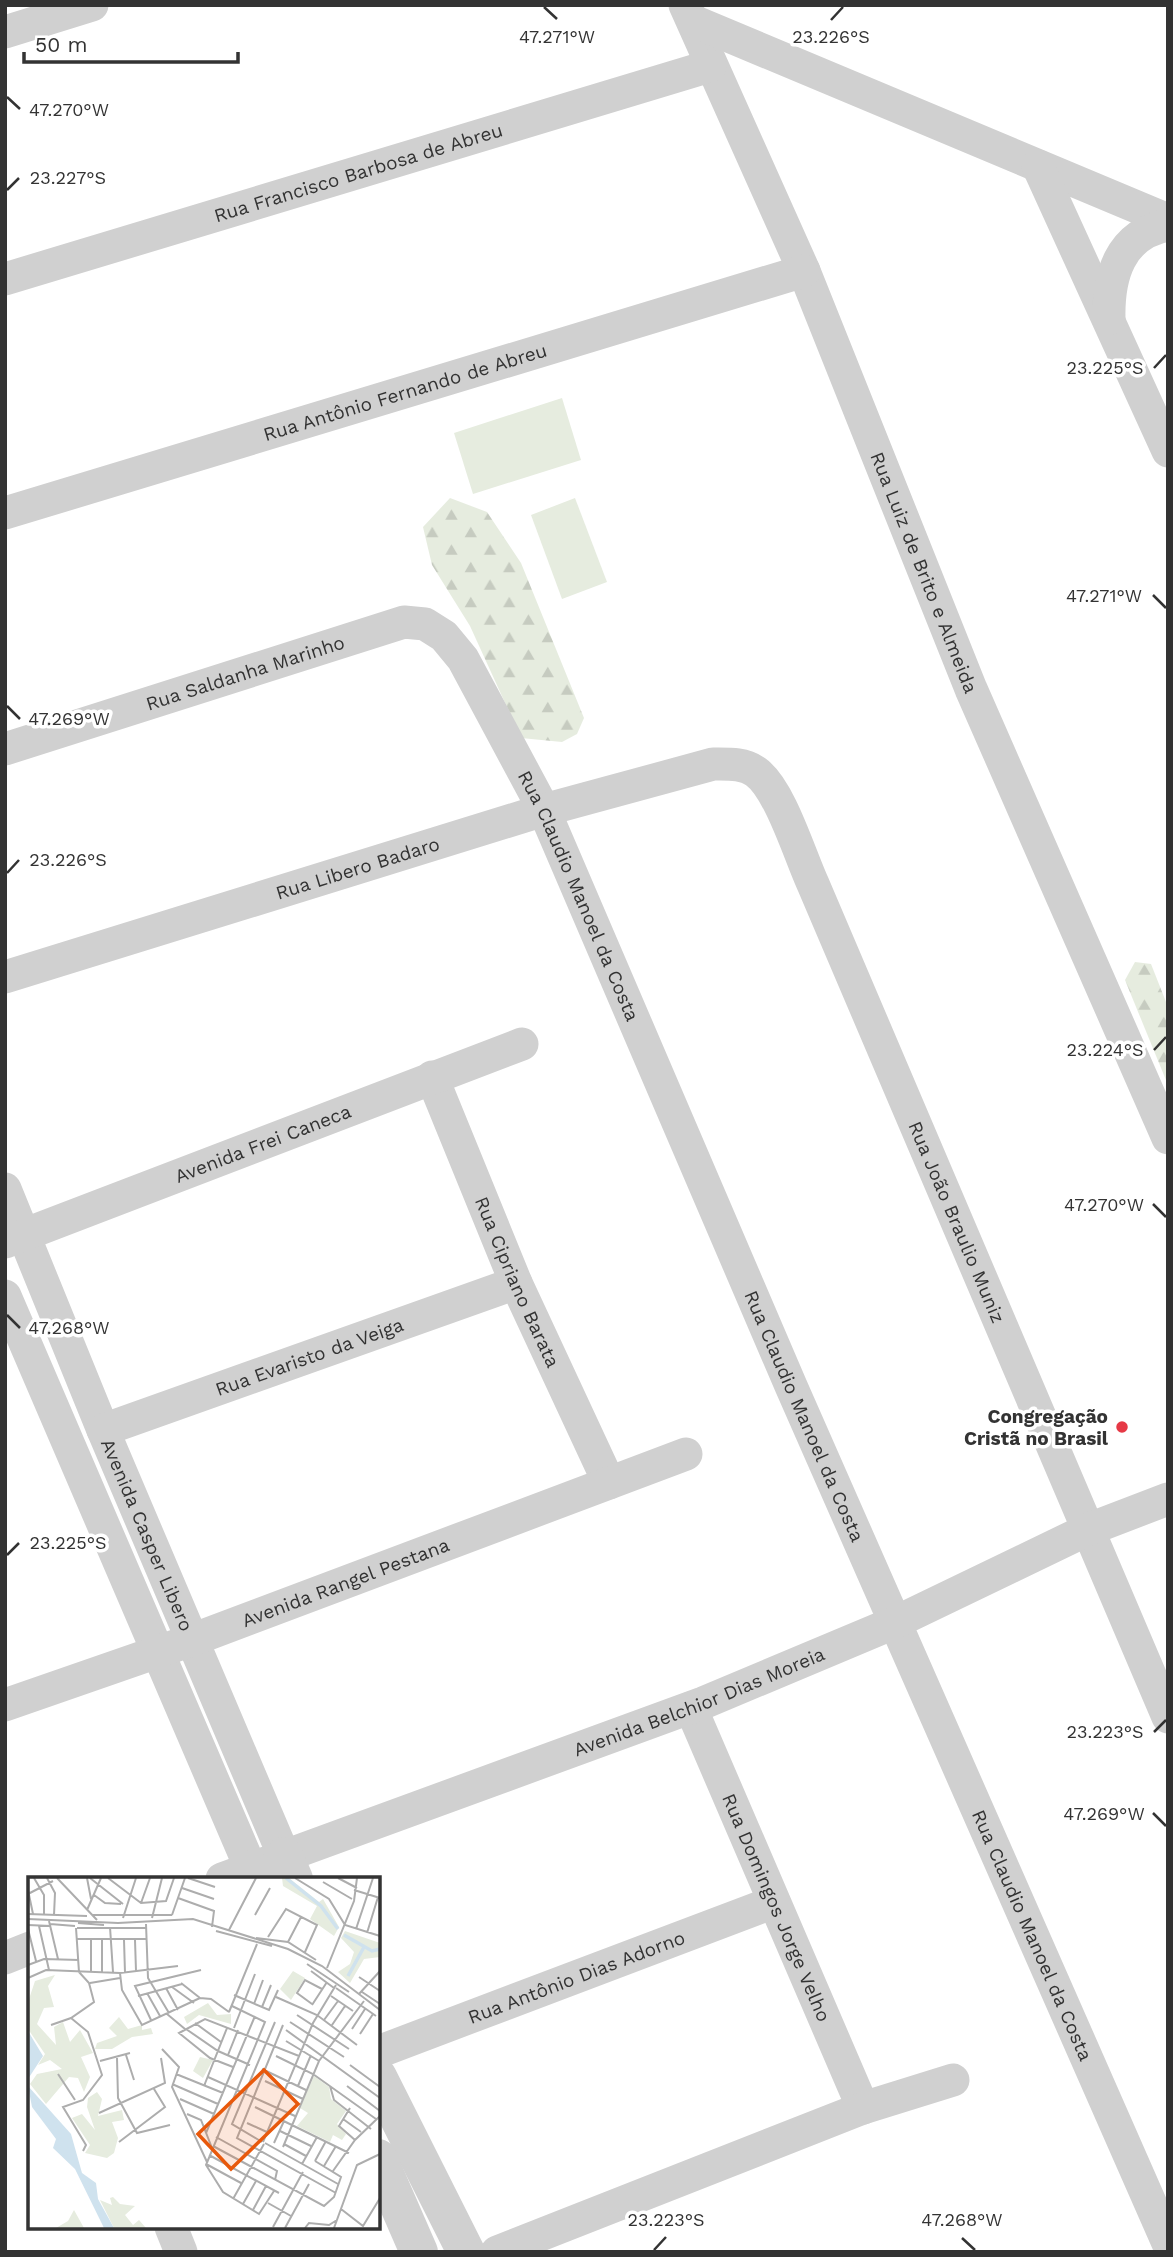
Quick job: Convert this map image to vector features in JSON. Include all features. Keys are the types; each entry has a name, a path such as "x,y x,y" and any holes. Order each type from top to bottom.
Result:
{"street":[{"path":"5,32 92,5"},
{"path":"689,13 1168,223"},
{"name":"Rua Luiz de Brito e Almeida","path":"689,13 804,271 971,689 1168,1138"},
{"name":"Rua Francisco Barbosa de Abreu","path":"5,279 710,65"},
{"path":"1038,166 1168,451"},
{"path":"1109,322 1108,287 1118,262 1136,239 1168,223"},
{"name":"Rua Antônio Fernando de Abreu","path":"5,513 804,271"},
{"name":"Rua Saldanha Marinho","path":"5,749 404,622"},
{"name":"Rua Claudio Manoel da Costa","path":"404,622 425,624 444,636 463,659 544,810 1168,2246"},
{"name":"Rua Libero Badaro","path":"5,977 544,810 713,764"},
{"name":"Rua João Braulio Muniz","path":"713,764 739,765 757,772 773,793 1168,1717"},
{"name":"Avenida Frei Caneca","path":"15,1238 522,1044"},
{"name":"Rua Cipriano Barata","path":"432,1077 516,1283 609,1483"},
{"name":"Avenida Casper Libero","path":"5,1189 15,1238 103,1430 192,1640 262,1872"},
{"name":"Rua Evaristo da Veiga","path":"103,1430 516,1283"},
{"name":"Avenida Casper Libero","path":"5,1296 160,1651 262,1872"},
{"name":"Avenida Rangel Pestana","path":"5,1705 192,1640 686,1454"},
{"name":"Avenida Belchior Dias Moreia","path":"262,1872 691,1708 896,1622 1087,1530 1168,1499"},
{"name":"Rua Domingos Jorge Velho","path":"691,1708 863,2108"},
{"name":"Rua Antônio Dias Adorno","path":"380,2051 774,1902"},
{"path":"5,1958 28,1949"},
{"path":"497,2252 863,2108 953,2080"},
{"path":"380,2081 466,2252"},
{"path":"380,2163 419,2252"},
{"path":"172,2229 181,2252"},
{"path":"1160,2252 1168,2246"}],"green space":[{"path":"562,398 581,460 473,494 454,433"},
{"path":"450,498 487,512 521,563 584,718 577,734 562,742 521,738 470,626 432,565 423,527"},
{"path":"575,498 607,582 562,599 531,515"},
{"path":"1135,962 1151,964 1168,1007 1168,1085 1125,980"}],"place":[{"name":"Congregação Cristã no Brasil","path":"1122,1427"}]}
